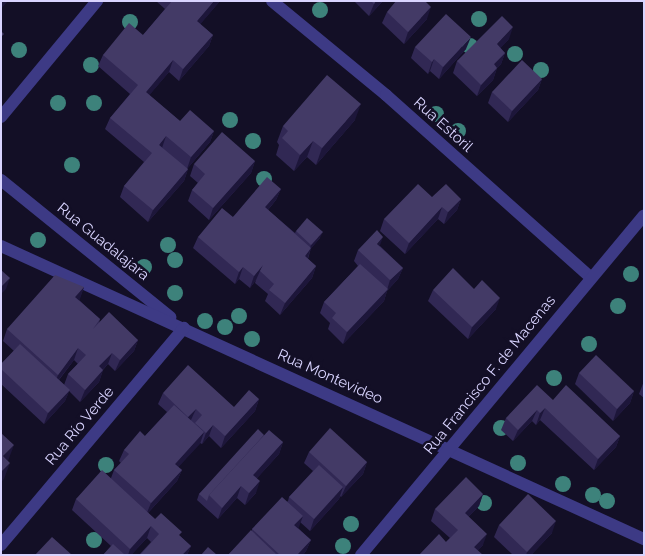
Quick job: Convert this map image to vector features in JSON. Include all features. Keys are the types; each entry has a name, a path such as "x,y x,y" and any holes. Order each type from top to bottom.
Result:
{"street":[{"path":"1,117 96,1"},
{"name":"Rua Estoril","path":"272,1 386,96 589,276"},
{"name":"Rua Guadalajara","path":"1,180 184,328"},
{"name":"Rua Francisco F. de Macenas","path":"362,555 451,450 589,276 644,215"},
{"name":"Rua Montevideo","path":"1,246 644,539"},
{"name":"Rua Río Verde","path":"1,545 184,328"}],"building":[{"path":"172,1 214,1 197,21 213,35 183,69 173,60 146,92 180,121 190,110 214,131 191,157 166,136 159,145 188,169 153,210 124,186 152,153 110,118 138,85 103,55 129,23 143,35"},
{"path":"396,1 425,1 431,7 408,32 387,12"},
{"path":"446,14 471,37 443,67 434,59 432,62 415,47"},
{"path":"502,16 513,27 497,44 505,53 494,64 497,68 481,85 457,61"},
{"path":"522,60 542,79 512,111 492,92"},
{"path":"327,75 361,104 322,148 313,141 300,155 282,138 288,131 283,126"},
{"path":"222,132 255,161 213,208 192,190 205,174 194,164"},
{"path":"267,177 281,189 265,207 311,248 305,256 316,266 285,303 269,290 274,284 260,271 263,265 254,276 243,267 239,272 198,237 222,208 233,217"},
{"path":"418,184 432,197 446,184 461,199 448,212 442,207 409,243 384,219"},
{"path":"307,218 323,232 311,245 296,231"},
{"path":"377,230 383,237 377,244 403,268 390,280 358,250"},
{"path":"360,264 388,289 347,332 332,318 336,313 324,302"},
{"path":"453,268 474,289 482,280 500,298 472,327 433,290"},
{"path":"1,270 10,278 1,287"},
{"path":"55,275 84,287 75,297 100,319 93,329 109,312 138,340 120,360 112,353 99,366 103,370 85,390 68,374 86,355 78,348 58,375 7,329"},
{"path":"20,344 70,390 48,413 1,369 1,364"},
{"path":"596,355 634,391 617,409 579,373"},
{"path":"188,365 234,407 249,390 259,399 225,436 213,425 206,433 195,423 202,415 196,409 188,417 163,393"},
{"path":"537,385 553,400 566,385 620,436 598,459 545,408 540,413 537,410 518,430 506,418"},
{"path":"174,405 204,432 175,464 182,470 151,503 114,470 129,454 124,450 140,431 145,436"},
{"path":"330,428 367,462 346,486 309,452"},
{"path":"258,429 264,435 209,495 207,501 199,494"},
{"path":"269,430 283,442 253,475 260,481 249,493 241,486 222,508 209,495"},
{"path":"1,433 14,445 3,456 10,463 1,472"},
{"path":"319,465 343,487 314,519 289,497"},
{"path":"102,470 155,519 161,513 182,532 179,535 191,546 182,555 140,555 159,534 151,526 130,549 76,499"},
{"path":"466,477 483,494 465,513 487,534 474,547 483,555 419,555 439,534 446,542 458,530 435,509"},
{"path":"528,494 556,521 527,552 499,525"},
{"path":"282,497 303,516 294,525 311,540 297,555 280,555 252,529"},
{"path":"251,530 277,555 228,555"},
{"path":"52,537 72,555 35,555"},
{"path":"113,544 125,555 103,555"},
{"path":"208,547 217,555 201,555"}]}
